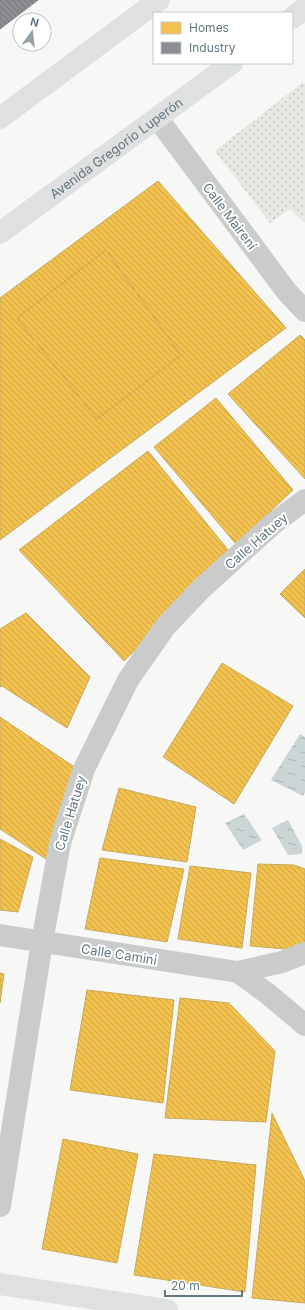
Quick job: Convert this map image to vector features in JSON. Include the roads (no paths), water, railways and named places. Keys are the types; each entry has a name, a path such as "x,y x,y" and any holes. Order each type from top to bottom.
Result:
{"main road":[{"path":"0,118 159,0"},
{"path":"293,17 305,8"},
{"name":"Avenida Gregorio Luperón","path":"0,233 158,119 231,64"},
{"path":"0,1284 168,1310"}],"street":[{"name":"Calle Mairení","path":"158,119 287,292 305,312"},
{"name":"Calle Hatuey","path":"0,1206 42,942 60,843 84,769 128,680 149,647 165,627 201,589 274,524 305,500"},
{"name":"Calle Camini","path":"0,935 238,972 282,962 305,954"},
{"name":"Calle Camini","path":"238,972 268,994 305,1025"}],"water":[{"path":"300,734 305,737 305,792 303,796 271,780"},
{"path":"244,814 262,840 243,850 225,823"},
{"path":"288,820 302,846 302,854 288,855 272,828"}]}
